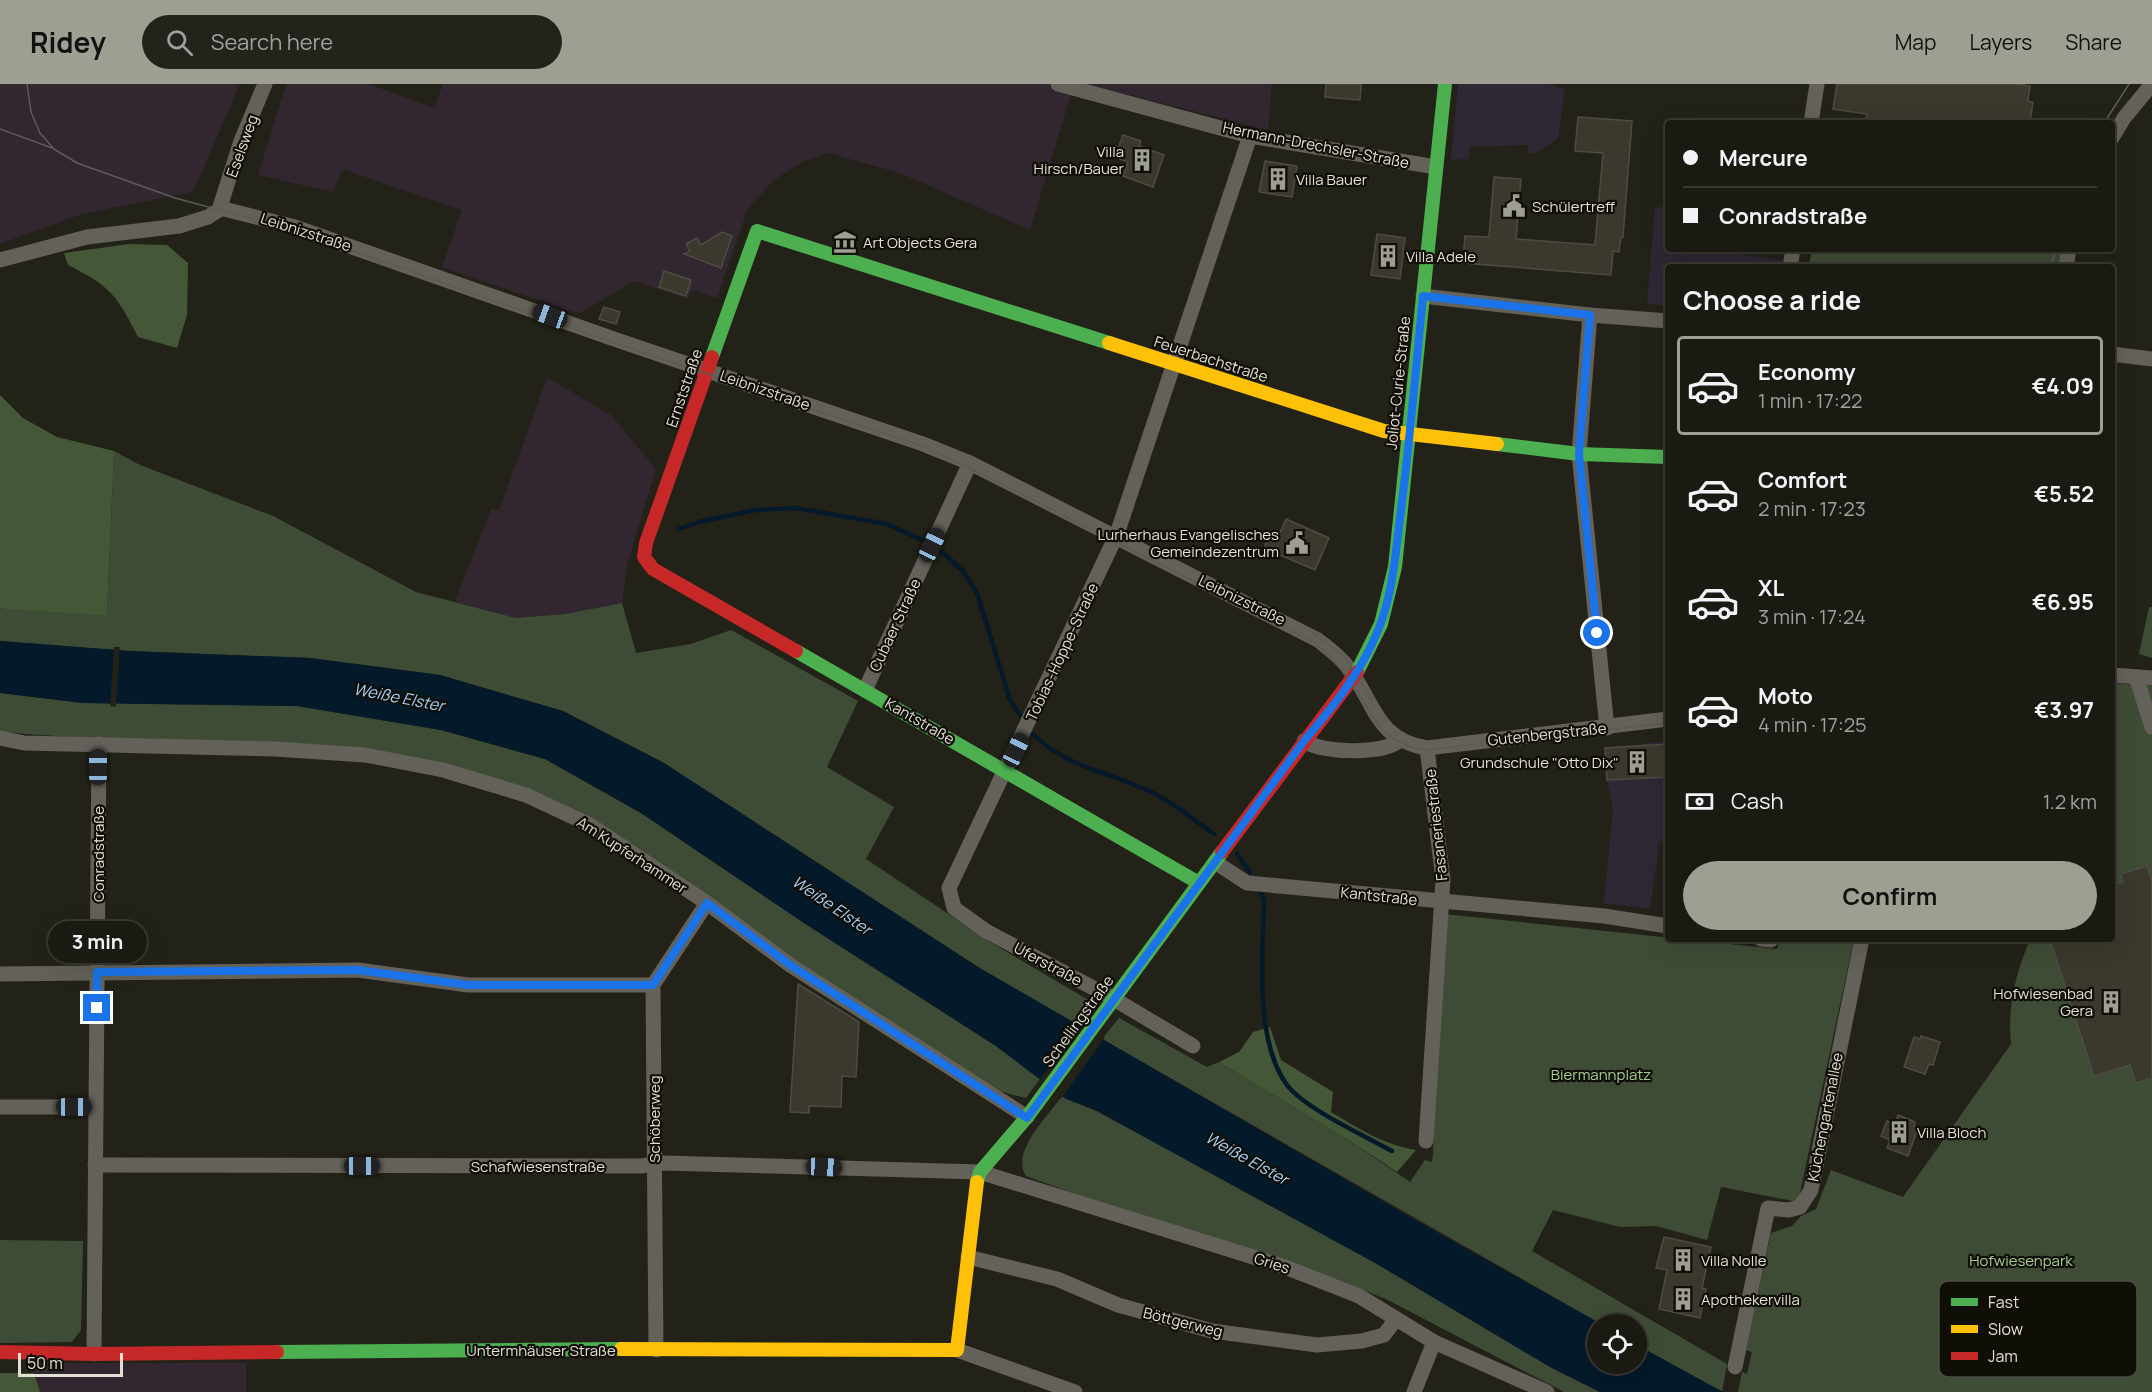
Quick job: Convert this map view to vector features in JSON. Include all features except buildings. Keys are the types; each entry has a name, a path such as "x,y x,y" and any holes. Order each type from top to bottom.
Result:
{"main road":[{"name":"Joliot-Curie-Straße","path":"1304,741 1354,677 1372,644 1386,608 1392,583 1410,434 1445,84"},
{"name":"Feuerbachstraße","path":"757,231 1384,431 1579,454 1665,457"},
{"name":"Ernststraße","path":"644,557 646,543 757,231"},
{"name":"Kantstraße","path":"644,557 653,569 1199,883"},
{"name":"Schellingstraße","path":"957,1350 974,1190 980,1173 1032,1111 1304,741"},
{"name":"Untermhäuser Straße","path":"0,1352 94,1354 412,1349 776,1348 957,1350"}],"street":[{"name":"Eselsweg","path":"220,208 241,141 266,84"},
{"name":"Hermann-Drechsler-Straße","path":"1058,84 1250,136 1436,167"},
{"path":"1811,120 1817,84"},
{"path":"2115,133 2124,118 2152,84"},
{"name":"Tobias-Hoppe-Straße","path":"949,888 1116,537 1250,136"},
{"path":"0,260 87,237 179,226 208,217 220,208"},
{"name":"Leibnizstraße","path":"220,208 295,227 923,444 970,464 1318,640 1335,653 1354,677 1383,725 1390,734 1400,740"},
{"path":"1423,296 1590,315 1665,321"},
{"path":"1590,315 1579,454 1607,728"},
{"path":"2115,354 2152,359"},
{"name":"Cubaer Straße","path":"865,690 970,464"},
{"path":"2115,675 2152,678"},
{"path":"2136,677 2152,727"},
{"name":"Gutenbergstraße","path":"1427,748 1665,719"},
{"name":"Am Kupferhammer","path":"0,738 24,743 275,749 365,755 443,770 526,795 590,825 707,903 790,965 1032,1111"},
{"path":"1304,741 1312,746 1356,750 1384,749 1394,746 1400,740 1427,748"},
{"name":"Conradstraße","path":"94,1354 99,744"},
{"name":"Fasaneriestraße","path":"1427,748 1443,880 1442,903"},
{"name":"Kantstraße","path":"1215,862 1247,883 1442,903"},
{"name":"Uferstraße","path":"949,888 954,908 986,931 1110,1005 1192,1046"},
{"path":"0,974 358,970 468,985 653,985 707,903"},
{"path":"1426,1142 1442,903 1604,916 1665,926"},
{"name":"Küchengartenallee","path":"1735,1367 1768,1208 1789,1210 1800,1207 1811,1190 1861,942"},
{"name":"Schöberweg","path":"653,985 656,1350"},
{"path":"0,1107 96,1107"},
{"name":"Schafwiesenstraße","path":"96,1165 731,1163 980,1173"},
{"name":"Gries","path":"980,1173 1285,1267 1359,1296 1434,1342 1547,1392"},
{"name":"Böttgerweg","path":"968,1257 1057,1279 1118,1305 1212,1331 1317,1345 1362,1341 1384,1335 1396,1319"},
{"path":"1414,1392 1434,1342"},
{"name":"Untermhäuser Straße","path":"957,1350 1036,1385 1075,1392"}],"shaded area":[{"path":"0,84 240,84 193,192 82,214 0,244"},
{"path":"288,84 369,84 434,108 443,84 1074,84 1030,230 900,173 828,153 802,162 774,180 748,208 717,298 692,290 688,299 634,281 579,314 442,267 462,210 342,169 333,192 258,175"},
{"path":"1086,84 1272,84 1268,130"},
{"path":"1458,84 1547,84 1565,89 1558,138 1537,153 1528,154 1528,145 1470,147 1469,159 1451,160"},
{"path":"1655,207 1665,208 1665,252 1722,252 1790,261 1790,264 1665,264 1665,306 1647,304"},
{"path":"547,377 612,416 656,469 627,565 622,603 565,614 516,618 455,602 491,509 499,511"},
{"path":"1665,741 1665,841 1660,842 1650,909 1604,903 1613,808 1607,780 1605,748"},
{"path":"34,1363 246,1363 246,1392 40,1392 34,1373"}],"green space":[{"path":"129,244 167,245 188,263 187,315 177,348 138,337 111,293 94,279 68,265 64,253"},
{"path":"1812,252 2064,252 2062,264 1810,264"},
{"path":"0,395 23,418 57,437 114,451 107,615 0,608"},
{"path":"114,451 140,465 273,516 416,592 516,618 565,614 622,603 636,653 691,644 731,630 858,701 827,767 894,807 866,859 992,943 1095,1004 1078,1025 978,967 664,763 563,711 440,675 310,658 130,651 0,641 0,608 107,614"},
{"path":"2149,607 2152,607 2152,658 2139,654"},
{"name":"Hofwiesenpark","path":"2115,683 2152,686 2152,1392 1738,1392 1742,1372 1747,1374 1752,1352 1746,1350 1771,1233 1792,1226 1801,1216 1816,1209 1831,1170 1903,1197 2011,1044 2010,1016 2021,965 2029,942 2115,942"},
{"path":"0,693 83,703 297,706 441,730 545,759 641,813 807,925 996,1046 1040,1079 1026,1098 1003,1092 966,1072 794,962 613,833 429,763 0,732"},
{"name":"Biermannplatz","path":"1444,914 1665,937 1665,942 1710,942 1777,949 1779,942 1853,942 1798,1202 1721,1187 1707,1240 1656,1226 1620,1227 1553,1210 1532,1251 1641,1314 1587,1314 1587,1316 1102,1039 1119,1018 1207,1067 1219,1062 1340,1135 1410,1182 1425,1160 1432,1162"},
{"path":"1270,1027 1281,1060 1333,1092 1331,1112 1382,1140 1416,1150 1397,1172 1219,1062 1239,1052 1253,1032"},
{"path":"1062,1096 1097,1111 1377,1264 1550,1367 1600,1392 1564,1392 1386,1299 1307,1268 1081,1196 1026,1176 1022,1166 1027,1145"},
{"path":"0,1240 83,1241 81,1330 72,1342 0,1343"},
{"name":"Biermannplatz","path":"1647,1318 1727,1364 1722,1392 1647,1351"},
{"path":"0,1373 34,1373 40,1392 0,1392"}],"water":[{"name":"Weiße Elster","path":"0,641 130,651 310,658 440,675 563,711 664,763 978,967 1415,1220 1587,1316 1587,1374 1647,1374 1647,1350 1723,1392 1600,1392 1550,1367 1377,1264 1097,1111 1066,1099 996,1046 807,925 641,813 545,759 441,730 297,706 83,703 0,693"}],"pier":[{"path":"114,647 120,647 116,707 110,706"},
{"path":"1081,1023 1105,1037 1061,1099 1038,1082"}],"waterway":[{"path":"679,529 699,522 755,510 796,508 887,524 922,540"},
{"path":"942,552 963,571 977,593 1010,700 1020,715"},
{"path":"1033,734 1045,745 1070,760 1160,797 1214,834"},
{"path":"1237,854 1250,872"},
{"path":"1259,888 1264,900 1262,970 1265,1021 1276,1067 1287,1085 1307,1103 1392,1151"}],"tram line":[{"path":"27,84 31,112 40,133 54,149 77,163 175,198 294,230 586,333 922,446 968,467 1313,642 1343,672 1373,718 1389,736 1399,742 1427,750 1665,723"},
{"path":"2106,120 2129,84"},
{"path":"0,129 52,148"},
{"path":"2052,264 2054,252"},
{"path":"1309,630 1344,656 1372,700"}],"traffic: fast":[{"path":"1357,672 1381,624 1395,567 1445,84"},
{"path":"712,357 757,231 1109,343"},
{"path":"1497,444 1579,454 1665,457"},
{"path":"796,651 1199,883"},
{"path":"977,1182 980,1172 1027,1117 1222,852"},
{"path":"277,1352 621,1349"}],"traffic: slow":[{"path":"1109,343 1384,431 1497,444"},
{"path":"621,1349 957,1350 977,1182"}],"traffic: jam":[{"path":"712,357 646,543 644,557 653,569 796,651"},
{"path":"1222,852 1357,672"},
{"path":"0,1352 94,1354 277,1352"}],"place":[{"name":"Villa Hirsch/Bauer","path":"1142,160"},
{"name":"Villa Bauer","path":"1278,179"},
{"name":"Schülertreff","path":"1514,206"},
{"name":"Art Objects Gera","path":"845,242"},
{"name":"Villa Adele","path":"1388,256"},
{"name":"Lurherhaus Evangelisches Gemeindezentrum","path":"1297,543"},
{"name":"Grundschule \"Otto Dix\"","path":"1637,762"},
{"name":"Hofwiesenbad Gera","path":"2111,1002"},
{"name":"Villa Bloch","path":"1899,1132"},
{"name":"Villa Nolle","path":"1683,1260"},
{"name":"Apothekervilla","path":"1683,1299"}],"route":[{"path":"97,1008 97,972 358,970 468,985 653,985 707,903 790,965 1027,1118 1304,741 1336,703 1351,682 1372,644 1384,615 1392,583 1410,434 1423,296 1590,315 1579,454 1597,633"}]}
